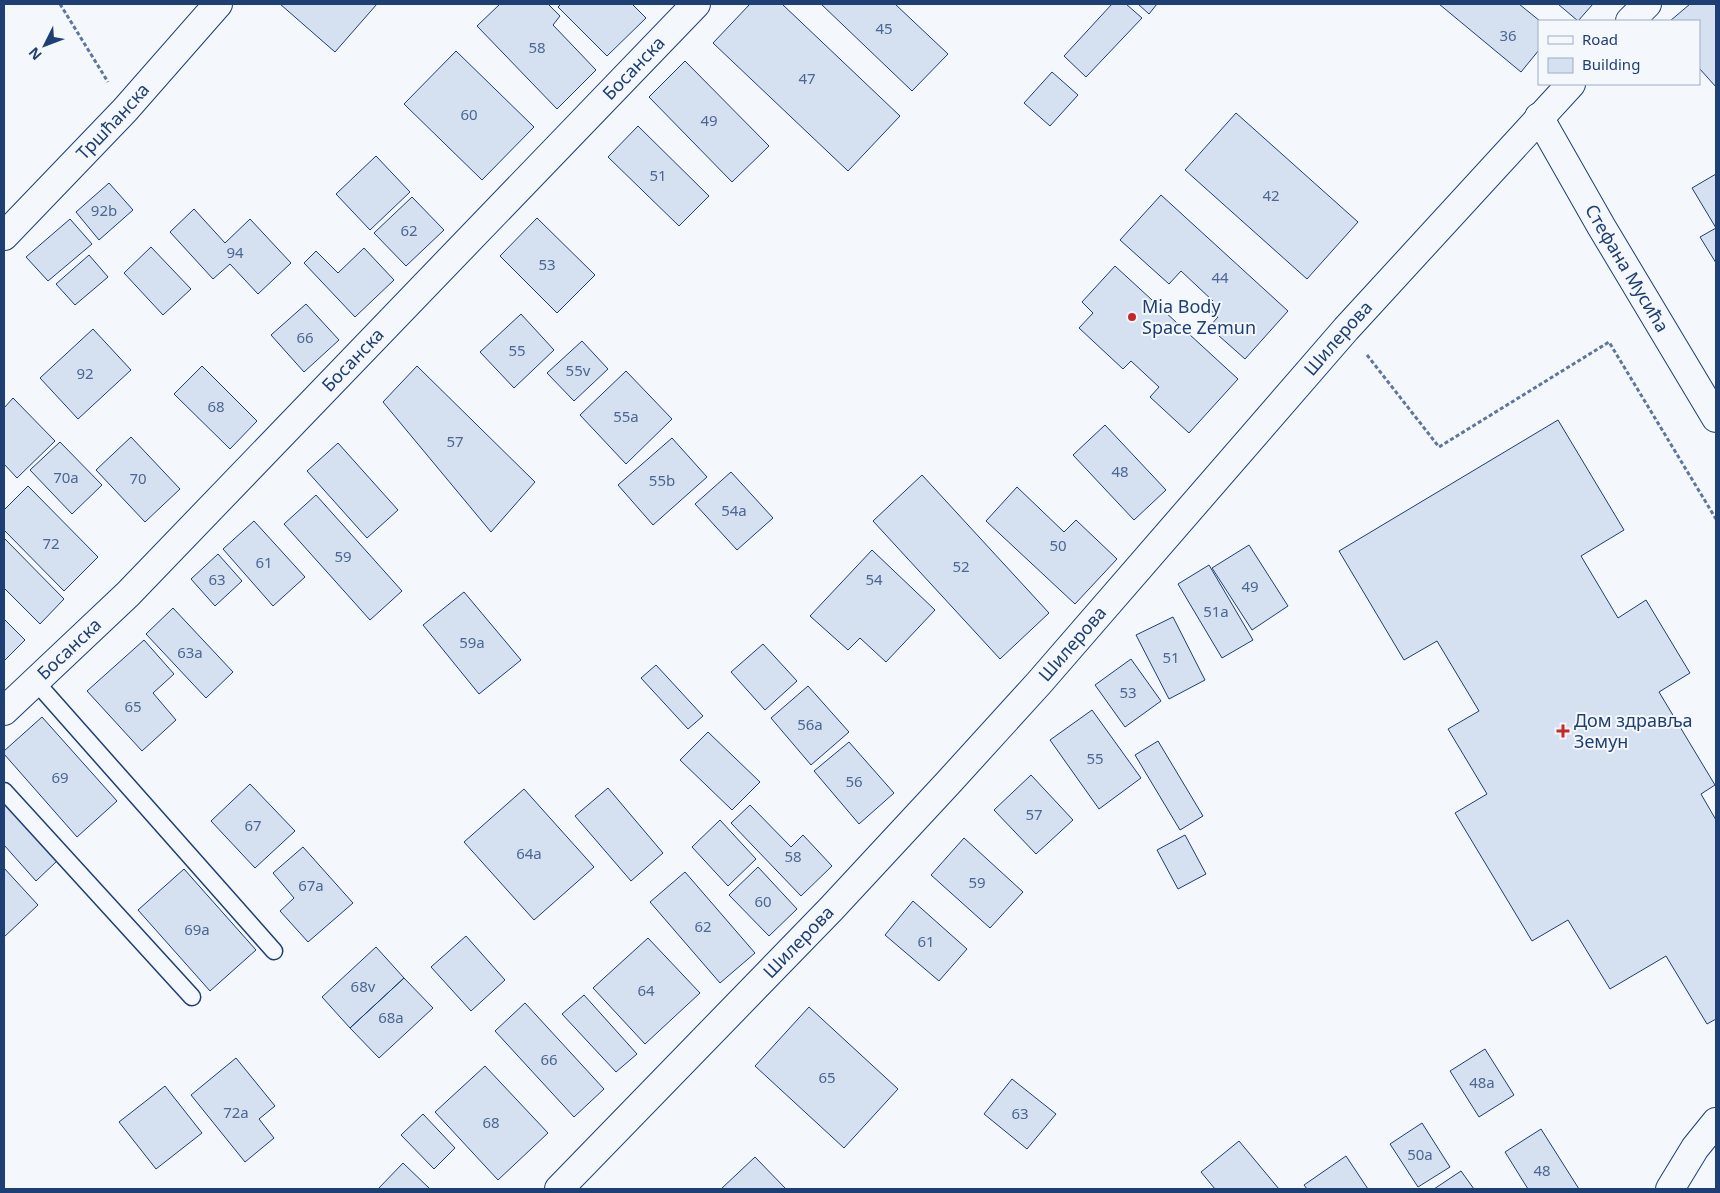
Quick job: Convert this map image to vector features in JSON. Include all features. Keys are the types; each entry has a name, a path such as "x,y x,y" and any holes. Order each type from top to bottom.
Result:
{"street":[{"name":"Тршћанска","path":"4,236 125,110 218,4"},
{"name":"Босанска","path":"4,711 128,594 696,4"},
{"path":"1631,20 1646,4"},
{"name":"Шилерова","path":"558,1189 831,909 948,783 1039,683 1346,330 1570,85"},
{"name":"Стефана Мусића","path":"1540,117 1601,226 1716,418"},
{"path":"1670,1189 1695,1148 1716,1122"}],"lane":[{"path":"35,681 274,951"},
{"path":"4,791 192,997"}],"path":[{"path":"60,4 125,110"},
{"path":"1346,330 1439,447 1610,342 1716,519"}],"building":[{"path":"280,4 377,4 335,52"},
{"path":"500,4 548,4 560,16 553,25 596,70 557,109 477,26"},
{"path":"561,4 632,4 646,18 607,56 558,7"},
{"path":"750,4 782,4 900,116 848,171 713,43"},
{"path":"821,4 895,4 948,54 912,91"},
{"path":"1112,4 1126,4 1142,18 1086,77 1064,56"},
{"path":"1138,4 1157,4 1149,14"},
{"path":"1439,4 1519,4 1539,20 1538,51 1521,72"},
{"path":"1558,4 1593,4 1577,20"},
{"path":"1690,4 1716,4 1716,87 1700,69 1700,20 1671,20"},
{"path":"456,51 534,127 482,180 404,104"},
{"path":"685,61 769,146 732,182 649,97"},
{"path":"1052,72 1078,95 1050,126 1024,103"},
{"path":"1236,113 1358,222 1307,279 1185,170"},
{"path":"638,126 709,196 679,226 608,157"},
{"path":"376,156 410,192 370,230 336,194"},
{"path":"1716,174 1716,228 1692,188"},
{"path":"109,183 133,210 99,240 76,212"},
{"path":"1161,195 1288,311 1245,359 1209,327 1218,317 1207,307 1213,301 1181,271 1169,284 1120,240"},
{"path":"412,197 444,230 406,266 374,233"},
{"path":"194,209 225,243 250,219 291,263 258,294 230,264 213,279 170,232"},
{"path":"537,218 595,275 557,313 500,256"},
{"path":"70,219 92,244 48,281 26,257"},
{"path":"1716,228 1716,263 1700,237"},
{"path":"151,247 191,289 163,315 124,273"},
{"path":"364,248 394,280 355,317 304,263 316,251 338,273"},
{"path":"89,255 108,277 75,305 56,284"},
{"path":"1115,266 1238,379 1189,433 1150,397 1159,387 1131,361 1123,369 1079,328 1093,313 1082,302"},
{"path":"306,304 339,340 304,372 271,335"},
{"path":"521,314 554,350 514,388 480,352"},
{"path":"93,329 131,370 78,419 40,378"},
{"path":"582,341 608,369 574,401 547,373"},
{"path":"202,366 257,421 230,449 174,394"},
{"path":"417,366 535,482 491,532 383,402"},
{"path":"626,371 672,419 626,464 580,415"},
{"path":"13,398 55,441 17,478 4,464 4,408"},
{"path":"1558,420 1624,530 1581,556 1618,618 1646,600 1690,673 1659,692 1715,785 1701,794 1716,820 1716,1019 1707,1024 1666,956 1610,989 1568,920 1532,941 1455,813 1487,794 1448,729 1479,711 1437,641 1404,660 1339,551"},
{"path":"1105,425 1166,490 1134,520 1073,455"},
{"path":"131,437 180,489 145,522 96,470"},
{"path":"672,438 707,477 653,525 618,485"},
{"path":"60,442 102,485 72,514 30,470"},
{"path":"338,443 398,510 367,538 307,471"},
{"path":"731,472 773,518 737,550 695,504"},
{"path":"922,475 1049,613 1000,659 873,521"},
{"path":"28,486 98,557 64,591 4,530 4,510"},
{"path":"1017,487 1064,532 1076,520 1117,559 1075,604 986,521"},
{"path":"316,495 402,591 370,620 284,524"},
{"path":"254,521 305,577 273,606 223,549"},
{"path":"4,538 64,599 40,624 4,588"},
{"path":"1249,545 1288,606 1252,630 1212,568"},
{"path":"872,550 935,610 886,662 860,638 848,650 810,616"},
{"path":"218,554 242,581 215,606 191,579"},
{"path":"1209,565 1253,640 1222,658 1178,584"},
{"path":"464,592 521,660 479,694 423,625"},
{"path":"173,608 233,672 206,698 146,634"},
{"path":"1173,617 1205,680 1169,699 1136,635"},
{"path":"4,619 25,640 4,661"},
{"path":"144,640 174,674 153,693 176,720 142,751 87,691"},
{"path":"763,644 797,681 765,710 731,672"},
{"path":"1131,659 1161,701 1125,727 1095,685"},
{"path":"656,665 703,716 688,729 641,678"},
{"path":"808,686 849,732 811,765 771,718"},
{"path":"1092,710 1141,778 1099,809 1050,740"},
{"path":"42,717 117,801 77,837 4,754 4,751"},
{"path":"708,732 760,782 732,810 680,760"},
{"path":"1158,741 1203,816 1180,830 1135,755"},
{"path":"849,742 894,793 859,824 814,771"},
{"path":"1031,775 1073,820 1036,854 994,810"},
{"path":"250,784 295,831 255,868 211,821"},
{"path":"608,788 663,853 631,881 575,816"},
{"path":"524,789 594,867 534,920 464,842"},
{"path":"4,802 57,861 36,881 4,845"},
{"path":"750,805 791,847 803,835 832,866 801,896 731,823"},
{"path":"720,820 756,859 728,886 692,847"},
{"path":"1185,835 1206,874 1178,889 1157,850"},
{"path":"964,838 1023,892 990,928 931,875"},
{"path":"303,847 353,903 308,942 280,911 294,898 273,873"},
{"path":"758,867 797,909 769,936 729,895"},
{"path":"4,868 38,905 4,937"},
{"path":"184,869 256,950 210,991 138,910"},
{"path":"685,872 755,953 720,983 650,902"},
{"path":"913,901 967,949 939,981 885,935"},
{"path":"466,936 505,980 471,1011 431,967"},
{"path":"648,938 700,993 645,1044 593,988"},
{"path":"376,947 404,978 350,1028 322,997"},
{"path":"404,978 433,1008 379,1058 350,1028"},
{"path":"584,995 637,1054 616,1072 562,1014"},
{"path":"525,1003 604,1089 574,1117 495,1031"},
{"path":"809,1007 898,1089 844,1148 755,1066"},
{"path":"1485,1049 1514,1095 1479,1117 1450,1071"},
{"path":"236,1058 275,1106 259,1119 274,1138 245,1162 191,1095"},
{"path":"485,1066 548,1133 498,1180 435,1112"},
{"path":"1012,1079 1056,1114 1027,1149 984,1114"},
{"path":"165,1086 202,1133 156,1169 119,1122"},
{"path":"423,1114 455,1148 434,1169 401,1135"},
{"path":"1422,1123 1450,1167 1418,1187 1390,1144"},
{"path":"1541,1129 1579,1189 1528,1189 1505,1152"},
{"path":"1239,1141 1279,1189 1215,1189 1201,1172"},
{"path":"1346,1156 1368,1189 1307,1189 1304,1185"},
{"path":"755,1157 786,1189 721,1189"},
{"path":"403,1163 430,1189 378,1189"},
{"path":"1461,1171 1474,1189 1434,1189"}],"place":[{"name":"Mia Body Space Zemun","path":"1132,317"},
{"name":"Дом здравља Земун","path":"1563,731"}]}
